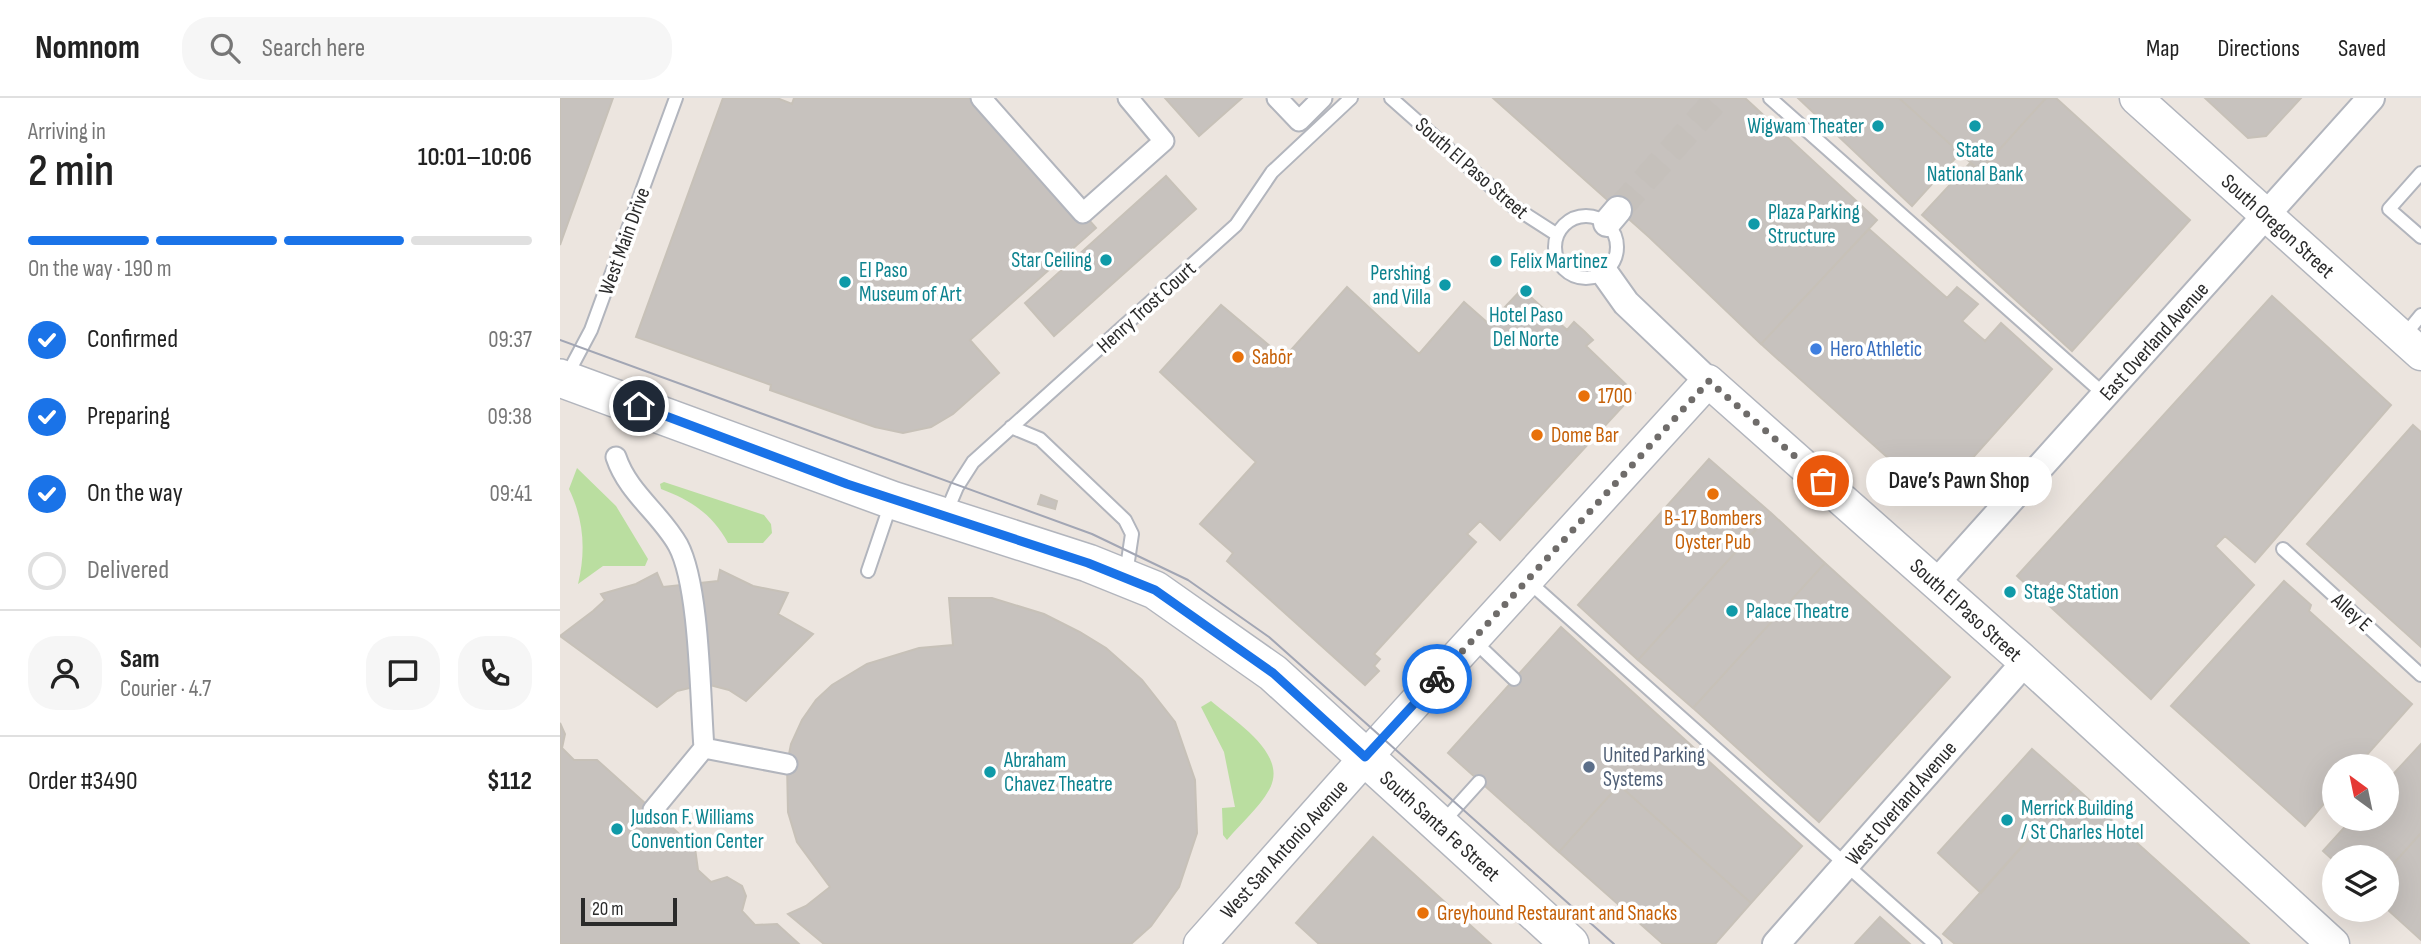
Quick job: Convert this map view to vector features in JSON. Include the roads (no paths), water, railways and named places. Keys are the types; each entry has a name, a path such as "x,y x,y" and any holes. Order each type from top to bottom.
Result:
{"main road":[{"name":"South Santa Fe Street","path":"562,379 892,500 1125,577 1155,590 1238,645 1273,673 1570,944"}],"street":[{"path":"981,98 1083,213 1164,141 1128,98"},
{"path":"1277,98 1299,121 1322,98"},
{"name":"South Oregon Street","path":"2136,98 2267,215 2415,336"},
{"name":"East Overland Avenue","path":"1936,583 2371,98"},
{"name":"South El Paso Street","path":"1604,272 1626,303 1709,381 2025,662 2333,944"},
{"name":"West San Antonio Avenue","path":"1210,940 1365,757 1709,381"},
{"path":"616,457 632,488 666,526 687,568 704,748 653,810"},
{"name":"West Overland Avenue","path":"1776,944 2025,662"},
{"path":"704,748 787,764"}],"lane":[{"name":"West Main Drive","path":"562,379 591,330 676,98"},
{"name":"Henry Trost Court","path":"944,516 957,487 973,462 1236,225 1272,172 1351,98"},
{"name":"South El Paso Street","path":"1391,98 1514,207 1556,234"},
{"path":"1770,98 2105,396"},
{"path":"2421,173 2389,209 2421,237"},
{"path":"1612,216 1616,257 1604,272 1586,279 1567,273 1556,257 1556,234 1576,217 1612,216"},
{"path":"1011,427 1040,439 1125,520 1132,534 1125,577"},
{"path":"868,571 892,500"},
{"name":"Alley E","path":"2283,549 2421,676"},
{"path":"1527,580 1935,944"},
{"path":"1472,640 1514,679"},
{"path":"1440,826 1479,782"}],"tunnel":[{"path":"1618,210 1718,98"}],"tram line":[{"path":"560,340 1092,534 1188,580 1269,637 1614,944"}],"place":[{"name":"Wigwam Theater","path":"1878,126"},
{"name":"State National Bank","path":"1975,126"},
{"name":"Plaza Parking Structure","path":"1754,224"},
{"name":"Star Ceiling","path":"1106,260"},
{"name":"Felix Martinez","path":"1496,261"},
{"name":"El Paso Museum of Art","path":"845,282"},
{"name":"Pershing and Villa","path":"1445,285"},
{"name":"Hotel Paso Del Norte","path":"1526,291"},
{"name":"Hero Athletic","path":"1816,349"},
{"name":"Sabōr","path":"1238,357"},
{"name":"1700","path":"1584,396"},
{"name":"Dome Bar","path":"1537,435"},
{"name":"Dave’s Pawn Shop","path":"1823,481"},
{"name":"B-17 Bombers Oyster Pub","path":"1713,494"},
{"name":"Stage Station","path":"2010,592"},
{"name":"Palace Theatre","path":"1732,611"},
{"name":"United Parking Systems","path":"1589,767"},
{"name":"Abraham Chavez Theatre","path":"990,772"},
{"name":"Merrick Building / St Charles Hotel","path":"2007,820"},
{"name":"Judson F. Williams Convention Center","path":"617,829"},
{"name":"Greyhound Restaurant and Snacks","path":"1423,913"}]}
